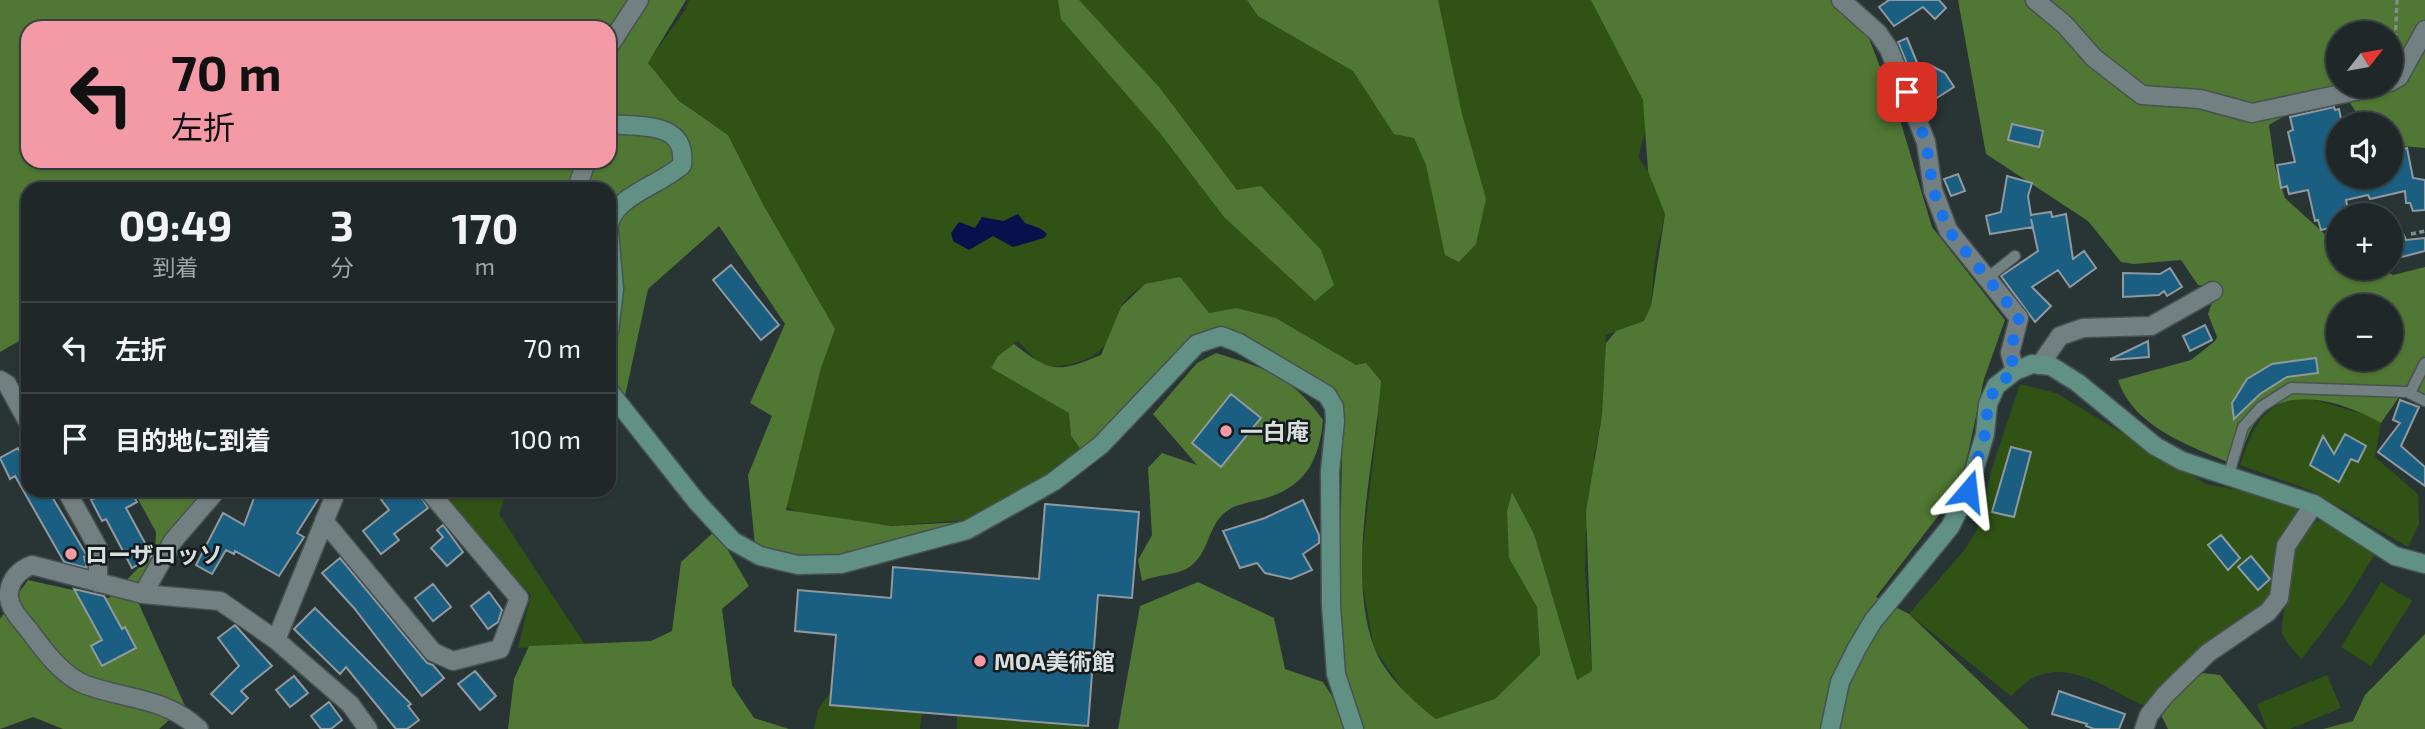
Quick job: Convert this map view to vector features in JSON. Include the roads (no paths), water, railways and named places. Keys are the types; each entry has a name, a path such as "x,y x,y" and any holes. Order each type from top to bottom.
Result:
{"street":[{"path":"616,35 639,0"},
{"path":"1840,0 1878,33 1889,49 1926,142 1939,212 1948,230 2019,317 2010,353 2015,371"},
{"path":"2035,0 2064,25 2094,58 2142,95 2200,99 2252,113 2326,97"},
{"path":"2403,70 2425,30"},
{"path":"616,125 661,129 676,136 684,149 682,166 659,184 616,209"},
{"path":"2040,365 2060,336 2083,328 2151,326 2213,291"},
{"path":"616,400 696,502 733,541 760,556 821,567 967,530 994,518 1053,482 1101,445 1197,344 1221,336 1239,343 1327,396 1334,407 1330,472 1331,606 1336,674 1354,729"},
{"path":"1830,729 1840,682 1873,621 1950,527 1975,468 1985,434 1988,404 1996,386 2015,371 2032,364 2051,366 2078,383 2155,446 2182,461 2314,504 2395,556 2425,564"},
{"path":"0,380 7,384 21,409"},
{"path":"70,497 98,548 98,583"},
{"path":"143,594 173,541 211,497"},
{"path":"276,640 334,497"},
{"path":"324,521 433,652 453,661 500,649 519,598 434,497"},
{"path":"2144,729 2150,715 2165,695 2208,653 2268,612 2279,598 2286,546 2314,504"},
{"path":"200,729 183,713 160,704 84,684 64,671 4,598 21,570 32,565 143,594 220,601 276,640 350,704 368,729"}],"lane":[{"path":"1986,279 2015,256"},
{"path":"2410,393 2425,363"},
{"path":"2228,477 2243,427 2260,407 2291,388 2410,393 2425,401"}],"place":[{"name":"一白庵","path":"1226,431"},
{"name":"ローザロッソ","path":"71,554"},
{"name":"MOA美術館","path":"980,661"}]}
